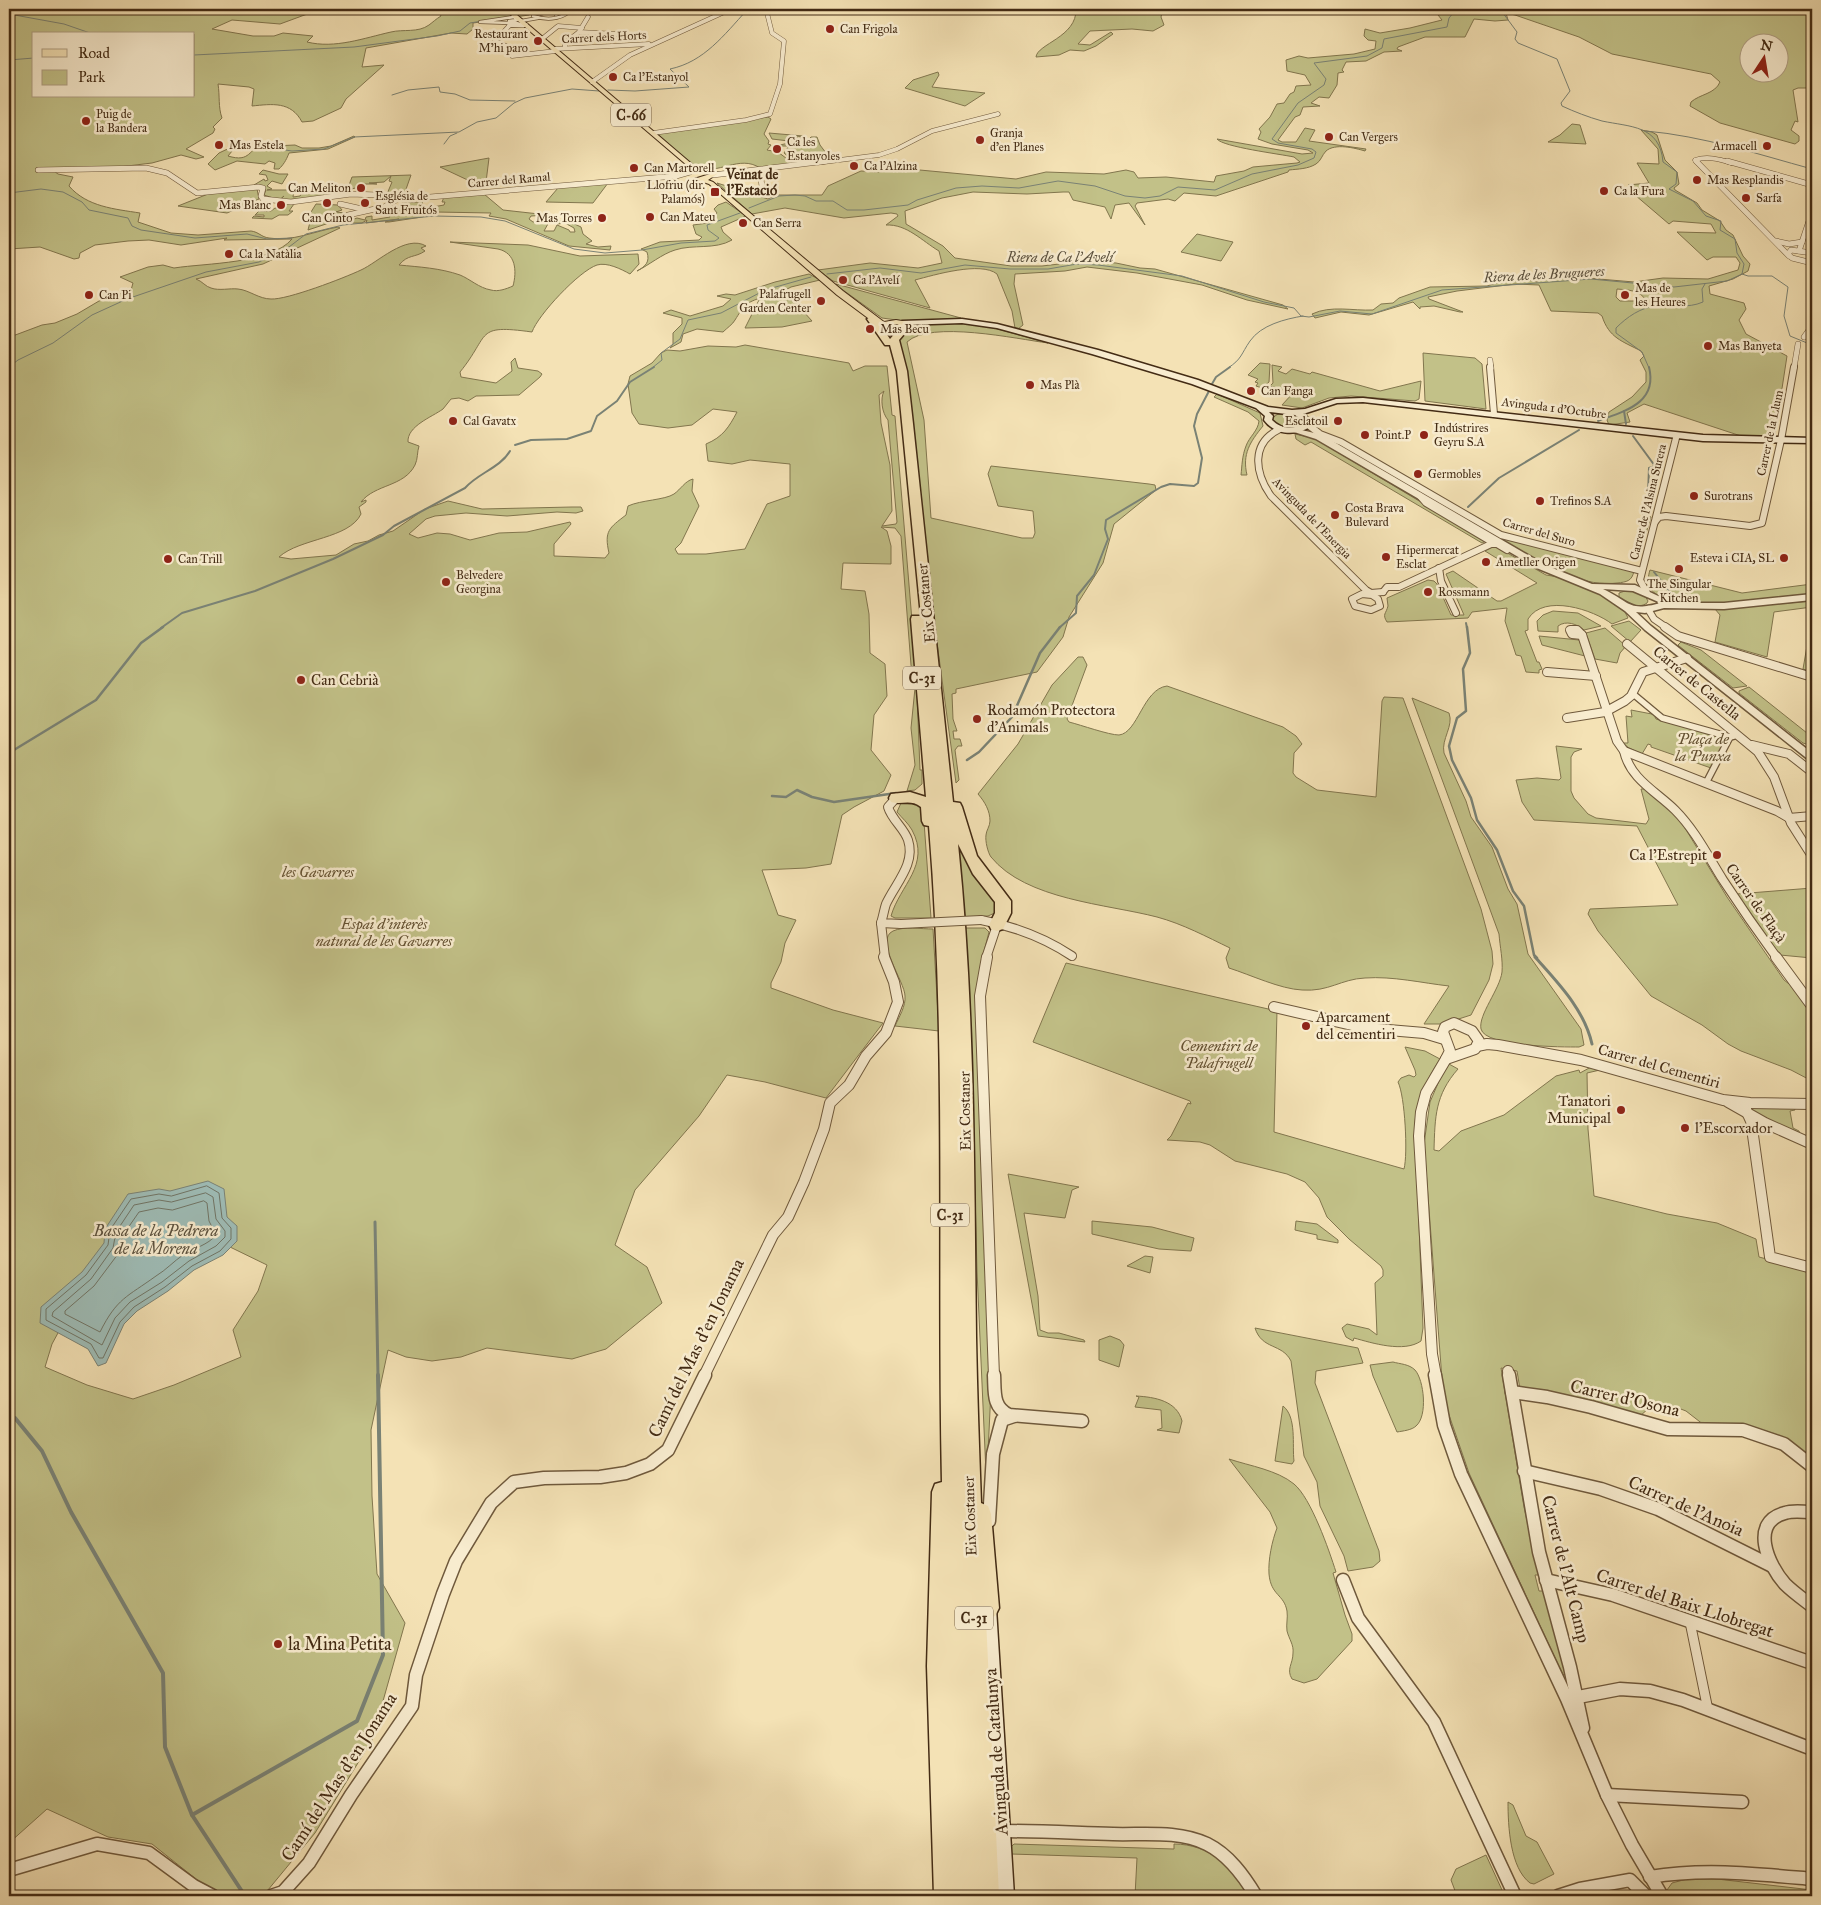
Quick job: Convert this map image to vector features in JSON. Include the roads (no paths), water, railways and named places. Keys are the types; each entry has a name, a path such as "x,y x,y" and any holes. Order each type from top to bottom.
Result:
{"highway":[{"path":"872,319 894,330"},
{"name":"Eix Costaner","path":"894,330 894,340 902,371 908,424 956,905 964,1047 966,1340 971,1545 986,1896"},
{"name":"Eix Costaner","path":"894,330 894,360 898,380 927,745 936,803 946,955 950,1053 951,1416 965,1896"},
{"path":"938,721 965,845 978,872 1003,901 1003,912 997,924"},
{"path":"896,798 922,790 925,786 927,745"},
{"path":"896,798 915,797 928,806 948,1015"},
{"path":"966,1340 975,1356 978,1478 987,1608"},
{"path":"947,1896 939,1624 944,1432 951,1416"}],"main road":[{"name":"C-66","path":"507,9 653,133 692,173"},
{"path":"692,173 702,169 712,176 829,283 872,319 894,330 919,323 966,321 997,326 1095,352 1195,382 1259,406 1294,412 1307,423"},
{"path":"692,173 712,176"},
{"path":"829,283 894,330"},
{"name":"Avinguda 1 d'Octubre","path":"1294,412 1306,411 1336,401 1363,400 1494,414 1565,424"},
{"name":"Avinguda 1 d'Octubre","path":"1297,430 1307,423 1310,415 1333,406 1364,403 1721,442 1812,443"},
{"path":"1259,406 1280,429 1297,430"},
{"path":"1270,420 1275,412 1284,411"},
{"name":"Avinguda de Catalunya","path":"987,1608 1002,1831 1004,1896"}],"street":[{"path":"524,23 525,16 543,9"},
{"path":"524,54 495,41 510,26 540,18 566,15 569,11 563,9"},
{"path":"592,82 630,55 731,9"},
{"path":"653,133 744,120 770,114 780,84 784,41 772,33 766,9"},
{"path":"541,14 551,10 561,12 554,15"},
{"path":"533,14 540,18"},
{"path":"510,26 510,23 480,22 514,17 517,20 509,21 524,23"},
{"path":"565,48 565,43 581,30 588,17"},
{"path":"542,39 558,26 618,34"},
{"path":"485,35 499,39"},
{"name":"Carrer dels Horts","path":"555,50 655,44"},
{"path":"512,56 555,50"},
{"path":"712,176 887,153 932,131 998,114"},
{"path":"1812,185 1718,159 1702,158 1695,160 1789,256 1812,263"},
{"path":"38,170 146,168 167,172 190,190 197,193 258,187 263,189 261,196 270,200 291,202 314,200 320,202 357,199"},
{"path":"760,170 762,187"},
{"name":"Carrer del Ramal","path":"342,200 486,193 692,173"},
{"path":"486,193 492,198"},
{"path":"348,215 388,206 403,196"},
{"path":"342,200 360,209 388,206"},
{"path":"342,200 340,208 348,215 348,222"},
{"path":"1789,256 1789,252 1797,250 1802,242 1812,212"},
{"path":"1774,240 1789,244 1802,242"},
{"path":"1780,246 1812,253"},
{"path":"1804,337 1812,326"},
{"name":"Carrer de la Llum","path":"1655,522 1659,517 1671,516 1750,526 1760,524 1764,518 1798,344"},
{"path":"1490,360 1494,414"},
{"name":"Avinguda de l'Energia","path":"1270,420 1258,444 1254,458 1254,471 1260,487 1267,497 1364,594 1366,590 1264,487 1258,468 1259,453 1268,435 1280,429"},
{"path":"1307,423 1319,437"},
{"name":"Carrer del Suro","path":"1307,423 1320,434 1341,442 1502,535 1642,571"},
{"path":"1297,430 1319,437 1559,575"},
{"name":"Carrer de l'Alsina Surera","path":"1649,595 1640,580 1675,437"},
{"path":"1420,496 1426,503 1490,541 1491,544"},
{"path":"1659,504 1663,512 1671,516"},
{"path":"1383,592 1354,596 1352,601 1358,608 1371,610 1378,608 1381,604 1383,592 1387,587 1399,587 1491,544 1497,544 1541,569 1583,584 1628,608 1642,622 1812,758"},
{"path":"1439,568 1441,581 1456,613"},
{"name":"Carrer de l'Alsina Surera","path":"1628,587 1638,580 1642,571"},
{"path":"1427,574 1433,574 1441,581"},
{"path":"1418,578 1429,577 1441,581"},
{"path":"1583,584 1618,588 1628,587 1678,605"},
{"path":"1613,599 1612,593 1618,588"},
{"path":"1364,594 1372,595 1381,604"},
{"path":"1649,595 1654,601 1650,608 1654,619 1674,634 1812,677"},
{"path":"1628,608 1678,605 1724,606 1812,597"},
{"name":"Carrer de Flaçà","path":"1582,635 1617,741 1624,750 1625,759 1636,776 1671,804 1683,818 1731,893 1812,1006"},
{"path":"1674,648 1670,642 1677,637 1683,638"},
{"name":"Carrer de Castella","path":"1627,644 1758,752 1768,766 1782,793 1790,818 1812,856"},
{"path":"1568,718 1594,715 1608,710 1628,699 1642,672 1687,658"},
{"path":"1547,672 1596,676"},
{"path":"1632,693 1661,717 1730,737 1740,736"},
{"path":"1706,784 1730,737"},
{"path":"1795,743 1812,751"},
{"path":"1749,744 1789,754 1812,772"},
{"path":"1624,750 1777,811 1790,818 1812,816"},
{"name":"Camí del Mas d'en Jonama","path":"271,1896 283,1892 309,1863 351,1795 412,1706 416,1675 443,1594 456,1561 491,1503 514,1482 544,1478 600,1477 626,1473 650,1464 668,1450 773,1235 788,1217 804,1182 824,1129 830,1103 850,1085 866,1056 886,1033 898,1002 894,982 882,954 881,923 887,902 907,869 909,854 909,844 905,834 889,813 888,807 896,798"},
{"path":"881,923 901,924 981,920 1040,940 1072,956"},
{"path":"997,924 986,959 980,996 995,1401 1001,1411 1010,1415 1068,1421 1082,1420"},
{"path":"1274,1007 1365,1028 1424,1033 1434,1032 1454,1023 1464,1025 1474,1031 1477,1042 1470,1051 1463,1051 1446,1059"},
{"path":"1445,1028 1443,1032 1450,1051 1426,1093 1419,1121 1432,1354 1437,1390 1444,1424 1461,1474 1572,1698 1620,1689 1650,1691 1683,1700 1812,1748"},
{"path":"1424,1033 1445,1041 1463,1051"},
{"name":"Carrer del Cementiri","path":"1477,1042 1581,1060 1723,1100 1746,1103 1812,1104"},
{"path":"1723,1100 1749,1115 1812,1144"},
{"path":"1746,1103 1770,1257 1812,1268"},
{"name":"Carrer de l'Alt Camp","path":"1508,1371 1524,1471 1572,1698 1607,1795 1662,1896"},
{"name":"Carrer d'Osona","path":"1512,1392 1591,1407 1668,1428 1743,1430 1784,1444 1812,1466"},
{"path":"987,1608 990,1503 995,1448 1002,1420 1017,1416"},
{"name":"Carrer de l'Anoia","path":"1524,1471 1601,1489 1658,1509 1772,1566"},
{"path":"1812,1512 1784,1513 1774,1517 1764,1535 1772,1566 1786,1585 1812,1606"},
{"path":"1343,1580 1358,1618 1434,1722 1515,1896"},
{"name":"Carrer del Baix Llobregat","path":"1546,1580 1613,1595 1812,1663"},
{"path":"1690,1621 1708,1710"},
{"path":"1607,1795 1742,1802"},
{"path":"1002,1831 1168,1836 1193,1839 1206,1844 1226,1857 1239,1870 1256,1896"},
{"path":"9,1870 97,1844 149,1853 194,1886 213,1896"},
{"path":"1650,1877 1676,1871 1707,1870 1812,1879"},
{"path":"1558,1896 1580,1889 1630,1880 1646,1896"}],"water":[{"name":"Bassa de la Pedrera de la Morena","path":"208,1181 224,1189 227,1217 237,1226 237,1241 223,1255 194,1270 168,1291 137,1311 124,1324 106,1363 98,1366 88,1349 40,1323 41,1307 82,1272 104,1243 105,1229 128,1194 159,1189 170,1191"}],"waterway":[{"path":"518,15 529,9"},
{"path":"608,90 635,91 689,87 670,69 693,60 713,46 747,10 735,9"},
{"path":"749,208 779,196 795,195 805,196 816,201 833,201 847,210 864,210 908,205 917,200 956,188 982,186 1019,188 1058,181 1095,186 1125,196 1145,198 1160,196 1178,187 1215,190 1252,174 1298,165 1314,158 1316,152 1312,149 1278,143 1272,139 1298,103 1324,85 1326,79 1314,63 1367,56 1382,48 1384,39 1447,27 1449,18 1454,12 1452,9"},
{"name":"Riera de les Brugueres","path":"1500,9 1517,32 1515,39 1518,43 1557,59 1570,91 1561,103 1562,106 1602,121 1633,127 1650,134 1661,150 1663,162 1677,172 1676,184 1669,189 1693,201 1706,216 1721,221 1720,230 1735,239 1737,253 1744,264 1742,274"},
{"path":"9,14 64,24 87,32"},
{"path":"195,55 354,47 437,36 460,31 470,23 507,17"},
{"path":"9,60 32,58"},
{"path":"392,95 408,90 439,87 440,92 455,94 470,100 515,101"},
{"path":"272,148 292,151 324,149 354,137 459,132 477,122 496,118 514,103 525,98 572,89 599,91"},
{"path":"1646,131 1709,141 1812,169"},
{"path":"444,144 450,136 457,133"},
{"path":"9,193 41,189 63,192 82,202 89,210 128,218 132,226 141,230 195,238 247,234 267,239 292,238"},
{"path":"9,367 18,360 53,343 92,315 127,299 206,272 259,262 289,247 306,234 343,225 434,216 481,217 505,221 574,249 605,253 642,250 681,243 715,241 719,238 708,230 707,225 740,213"},
{"name":"Riera de Ca l'Avelí","path":"827,274 880,268 921,273 965,265 1010,269 1048,269 1077,264 1098,265 1182,276 1264,302 1294,308 1302,316"},
{"name":"Riera de les Brugueres","path":"1302,316 1309,317 1340,311 1372,314 1442,290 1591,279 1674,287 1727,281 1742,274"},
{"path":"1742,274 1748,276 1772,276 1788,287 1784,316 1790,336 1812,345"},
{"name":"Riera de Ca l'Avelí","path":"652,368 662,360 661,353 680,339 688,320 721,313 765,290 811,277"},
{"path":"1649,368 1642,352 1616,333 1616,328 1630,316 1645,308 1691,305 1703,302 1702,289 1705,284"},
{"path":"1228,368 1239,359 1250,341 1260,331 1281,321 1302,316"},
{"name":"Riera de Ca l'Avelí","path":"515,445 531,440 567,439 591,431 597,416 617,401 630,382 654,367"},
{"path":"1212,384 1216,377 1230,367"},
{"path":"1598,421 1628,409 1644,397 1649,389 1649,367"},
{"path":"1060,627 1076,613 1077,596 1094,575 1108,539 1105,529 1106,520 1161,487 1170,484 1194,486 1198,483 1202,458 1194,426 1197,414 1209,391"},
{"path":"1624,411 1626,424"},
{"path":"1468,507 1499,478 1579,430"},
{"path":"1633,436 1655,466 1649,468 1648,494"},
{"path":"161,628 182,613 255,591 333,559 383,535 394,526 465,488 476,478 501,462 510,451"},
{"path":"1647,512 1648,497"},
{"path":"1638,555 1637,549 1647,515"},
{"path":"1654,572 1670,592 1680,598"},
{"path":"1466,623 1467,628"},
{"path":"9,753 96,700 141,643 163,627"},
{"path":"967,760 979,752 1012,717 1040,653 1060,627"},
{"path":"1467,627 1470,653 1463,669 1466,711 1457,718 1449,746 1452,760 1471,798 1477,820 1497,850 1513,891 1524,906 1534,955 1537,958"},
{"path":"772,796 786,797 797,790 812,797 834,802 896,793"},
{"path":"1535,957 1577,1008 1592,1044"},
{"path":"375,1222 378,1376"},
{"path":"192,1815 357,1721 383,1655 378,1375"},
{"path":"9,1415 15,1418 42,1451 71,1512 163,1673 165,1747 192,1815"},
{"path":"192,1815 245,1896"}],"place":[{"name":"Can Frigola","path":"830,29"},
{"name":"Restaurant M'hi paro","path":"538,41"},
{"name":"Ca l'Estanyol","path":"613,77"},
{"name":"Puig de la Bandera","path":"86,121"},
{"name":"Can Vergers","path":"1329,137"},
{"name":"Granja d'en Planes","path":"980,140"},
{"name":"Mas Estela","path":"219,145"},
{"name":"Armacell","path":"1767,146"},
{"name":"Ca les Estanyoles","path":"777,149"},
{"name":"Ca l'Alzina","path":"854,166"},
{"name":"Can Martorell","path":"634,168"},
{"name":"Mas Resplandis","path":"1697,180"},
{"name":"Can Meliton","path":"361,188"},
{"name":"Ca la Fura","path":"1604,191"},
{"name":"Llofriu (dir. Palamós)","path":"715,192"},
{"name":"Sarfa","path":"1746,198"},
{"name":"Can Cinto","path":"327,203"},
{"name":"Església de Sant Fruitós","path":"365,203"},
{"name":"Mas Blanc","path":"281,205"},
{"name":"Can Mateu","path":"650,217"},
{"name":"Mas Torres","path":"602,218"},
{"name":"Can Serra","path":"743,223"},
{"name":"Ca la Natàlia","path":"229,254"},
{"name":"Ca l'Avelí","path":"843,280"},
{"name":"Can Pi","path":"89,295"},
{"name":"Mas de les Heures","path":"1625,295"},
{"name":"Palafrugell Garden Center","path":"821,301"},
{"name":"Mas Becu","path":"870,329"},
{"name":"Mas Banyeta","path":"1708,346"},
{"name":"Mas Plà","path":"1030,385"},
{"name":"Can Fanga","path":"1251,391"},
{"name":"Cal Gavatx","path":"453,421"},
{"name":"Esclatoil","path":"1338,421"},
{"name":"Point.P","path":"1365,435"},
{"name":"Indústrires Geyru S.A","path":"1424,435"},
{"name":"Germobles","path":"1418,474"},
{"name":"Surotrans","path":"1694,496"},
{"name":"Trefinos S.A","path":"1540,501"},
{"name":"Costa Brava Bulevard","path":"1335,515"},
{"name":"Hipermercat Esclat","path":"1386,557"},
{"name":"Esteva i CIA, SL","path":"1784,558"},
{"name":"Can Trill","path":"168,559"},
{"name":"Ametller Origen","path":"1486,562"},
{"name":"The Singular Kitchen","path":"1679,569"},
{"name":"Belvedere Georgina","path":"446,582"},
{"name":"Rossmann","path":"1428,592"},
{"name":"Can Cebrià","path":"301,680"},
{"name":"Rodamón Protectora d'Animals","path":"977,719"},
{"name":"Ca l'Estrepit","path":"1717,855"},
{"name":"Aparcament del cementiri","path":"1306,1026"},
{"name":"Tanatori Municipal","path":"1621,1110"},
{"name":"l'Escorxador","path":"1685,1128"},
{"name":"la Mina Petita","path":"278,1644"}],"district":[{"name":"Veïnat de l'Estació","path":"752,182"}],"park label":[{"name":"Plaça de la Punxa","path":"1703,748"},
{"name":"les Gavarres","path":"318,872"},
{"name":"Espai d'interès natural de les Gavarres","path":"384,932"},
{"name":"Cementiri de Palafrugell","path":"1219,1054"}]}
